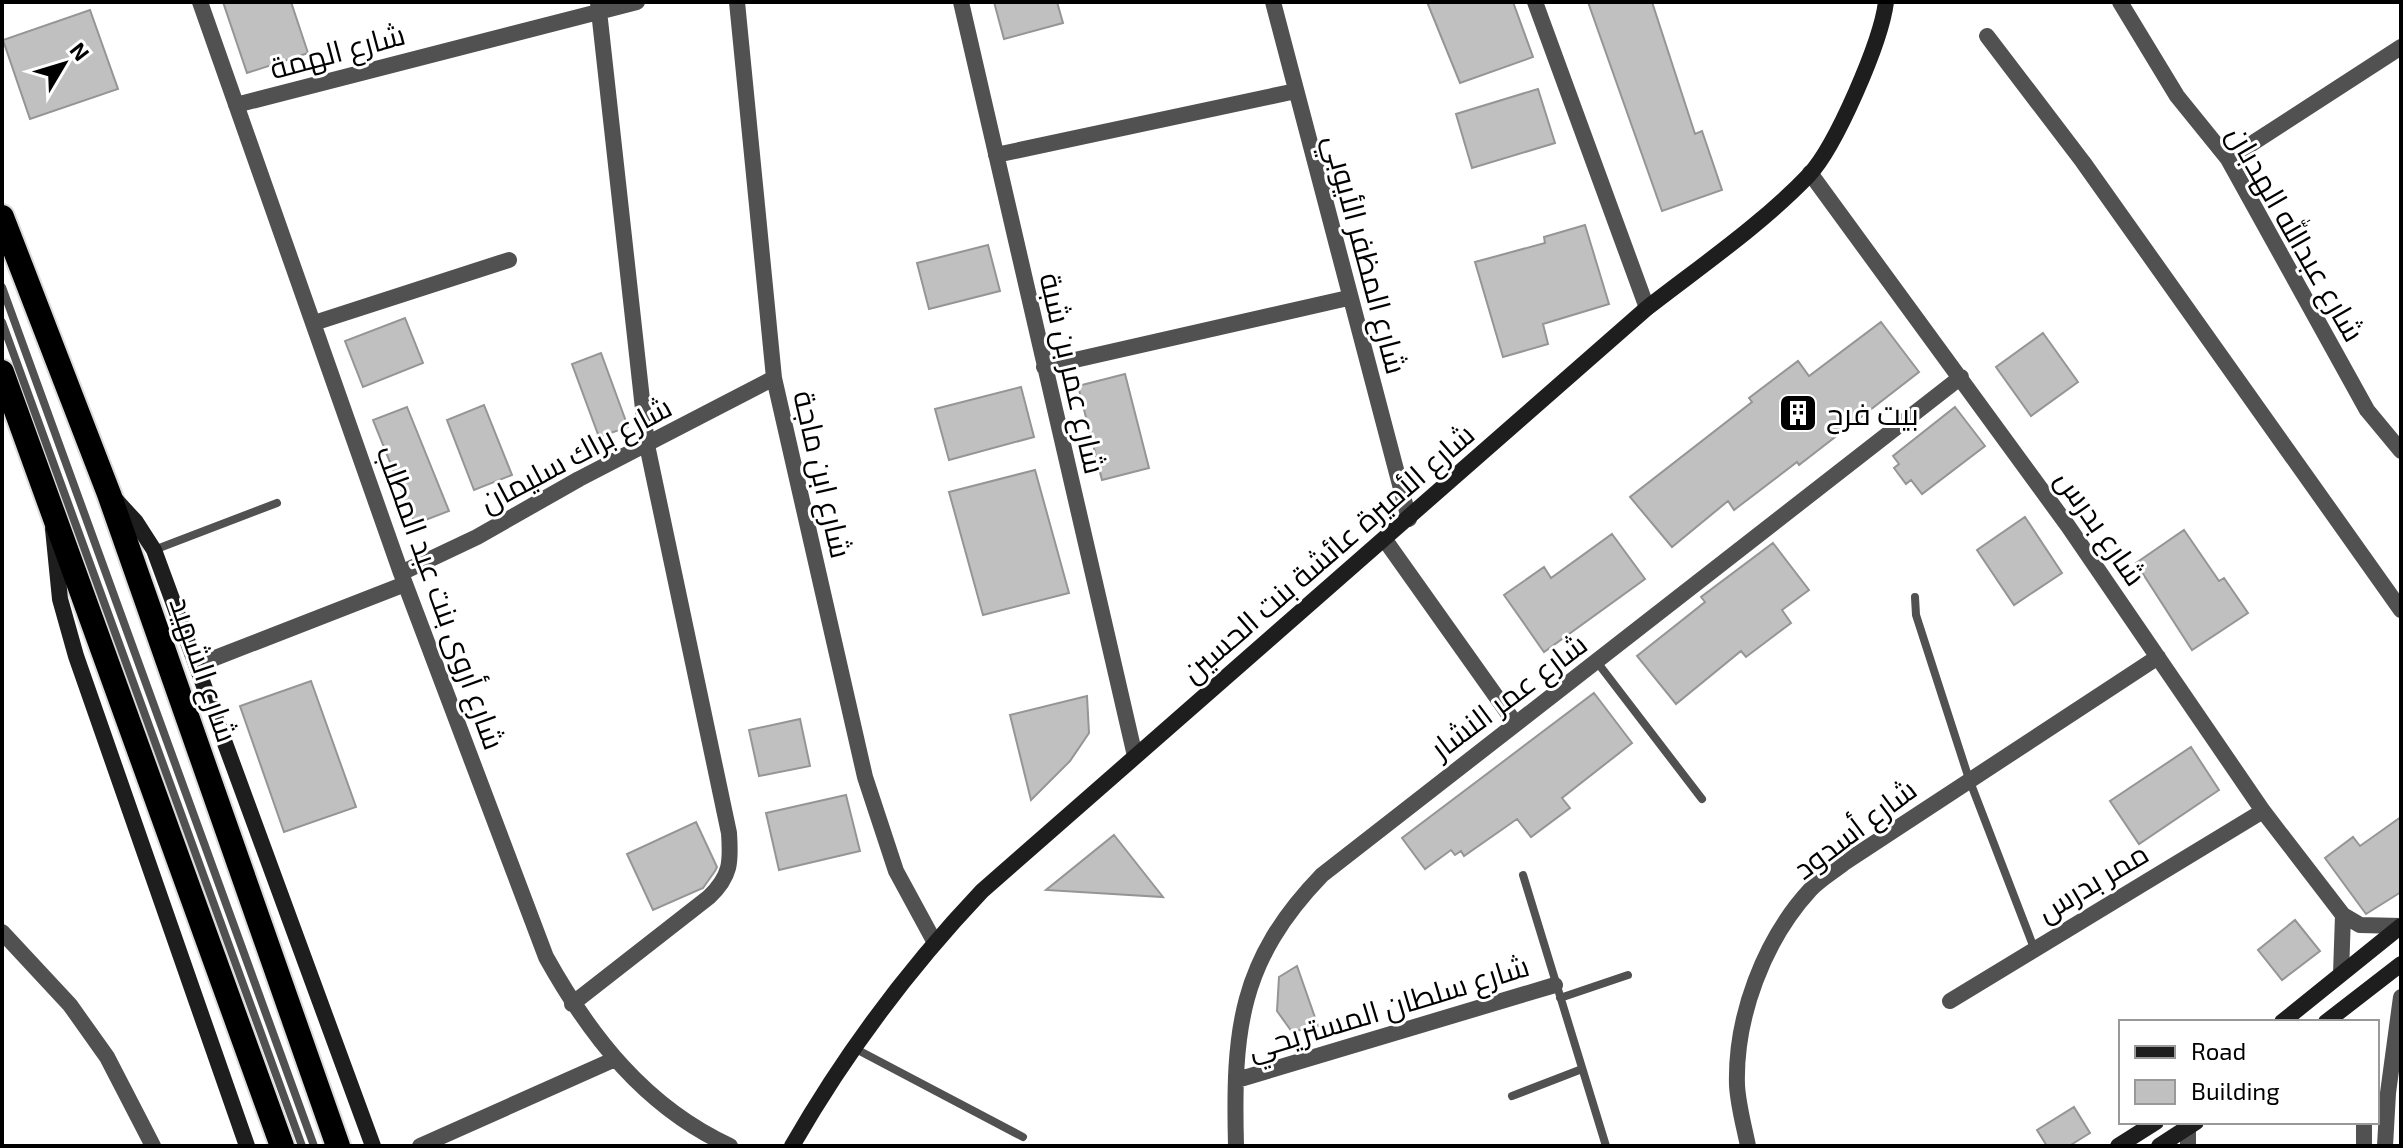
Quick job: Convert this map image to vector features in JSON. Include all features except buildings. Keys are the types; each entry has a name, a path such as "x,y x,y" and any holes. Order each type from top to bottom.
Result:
{"highway":[{"name":"شارع الشهيد","path":"2,217 109,494 338,1146"},
{"path":"2,372 55,511 282,1146"}],"street":[{"name":"شارع أروى بنت عبد المطلب","path":"200,2 403,578 546,957 572,1004 613,1060 681,1117 730,1146"},
{"name":"شارع الهمة","path":"236,105 599,6 637,2"},
{"name":"شارع ابن ماجة","path":"737,2 774,378 865,777 896,871 934,941"},
{"name":"شارع عمر بن شبة","path":"961,2 1135,756"},
{"name":"شارع المظفر الأيوبي","path":"1273,2 1348,298 1409,519"},
{"path":"1535,2 1647,308"},
{"name":"شارع الأميرة عائشة بنت الحسين","path":"792,1146 852,1047 934,941 1022,854 1647,308 1756,223 1810,173 1867,67 1886,2"},
{"name":"شارع عبدالله الهدبان","path":"2120,2 2177,96 2228,159 2359,397 2401,451"},
{"path":"572,1004 709,897 723,883 731,862 729,833 647,445 599,6"},
{"path":"1987,36 2083,162 2401,610"},
{"path":"2228,159 2401,47"},
{"path":"996,155 1296,91"},
{"name":"شارع بدرس","path":"1810,173 1961,377 2263,811 2343,915"},
{"path":"314,323 509,260"},
{"path":"1044,367 1348,298"},
{"name":"شارع عمر النشار","path":"1236,1146 1238,1034 1247,989 1265,946 1290,908 1322,875 1961,377"},
{"name":"شارع براك سليمان","path":"197,665 403,578 579,479 774,378"},
{"path":"109,494 136,522 154,550 373,1146"},
{"path":"55,511 52,542 67,628 247,1146"},
{"path":"1385,540 1515,723"},
{"name":"شارع أسدود","path":"1748,1146 1737,1087 1739,1053 1753,985 1771,947 1809,890 1969,779 2158,657"},
{"name":"ممر بدرس","path":"1950,1001 2263,811"},
{"path":"2341,974 2343,915 2360,925 2401,926"},
{"path":"2284,1020 2401,926"},
{"path":"2,932 70,1005 107,1057 153,1146"},
{"path":"2329,1020 2401,964"},
{"name":"شارع سلطان المستريحي","path":"1237,1080 1558,991"},
{"path":"2385,1146 2388,1093 2401,997"},
{"path":"420,1146 613,1060"},
{"path":"2118,1146 2153,1124"},
{"path":"2364,1124 2364,1146"},
{"path":"2159,1146 2192,1125"},
{"path":"2188,1146 2192,1125"}],"lane":[{"path":"2,287 314,1146"},
{"path":"2,322 302,1146"},
{"path":"154,550 277,503"},
{"path":"1915,597 1916,615 1969,779 2034,948"},
{"path":"1597,662 1702,799"},
{"path":"1523,875 1606,1146"},
{"path":"1558,991 1628,975"},
{"path":"852,1047 1023,1137"},
{"path":"1512,1096 1582,1069"}],"place":[{"name":"بيت فرح","path":"1798,413"}]}
